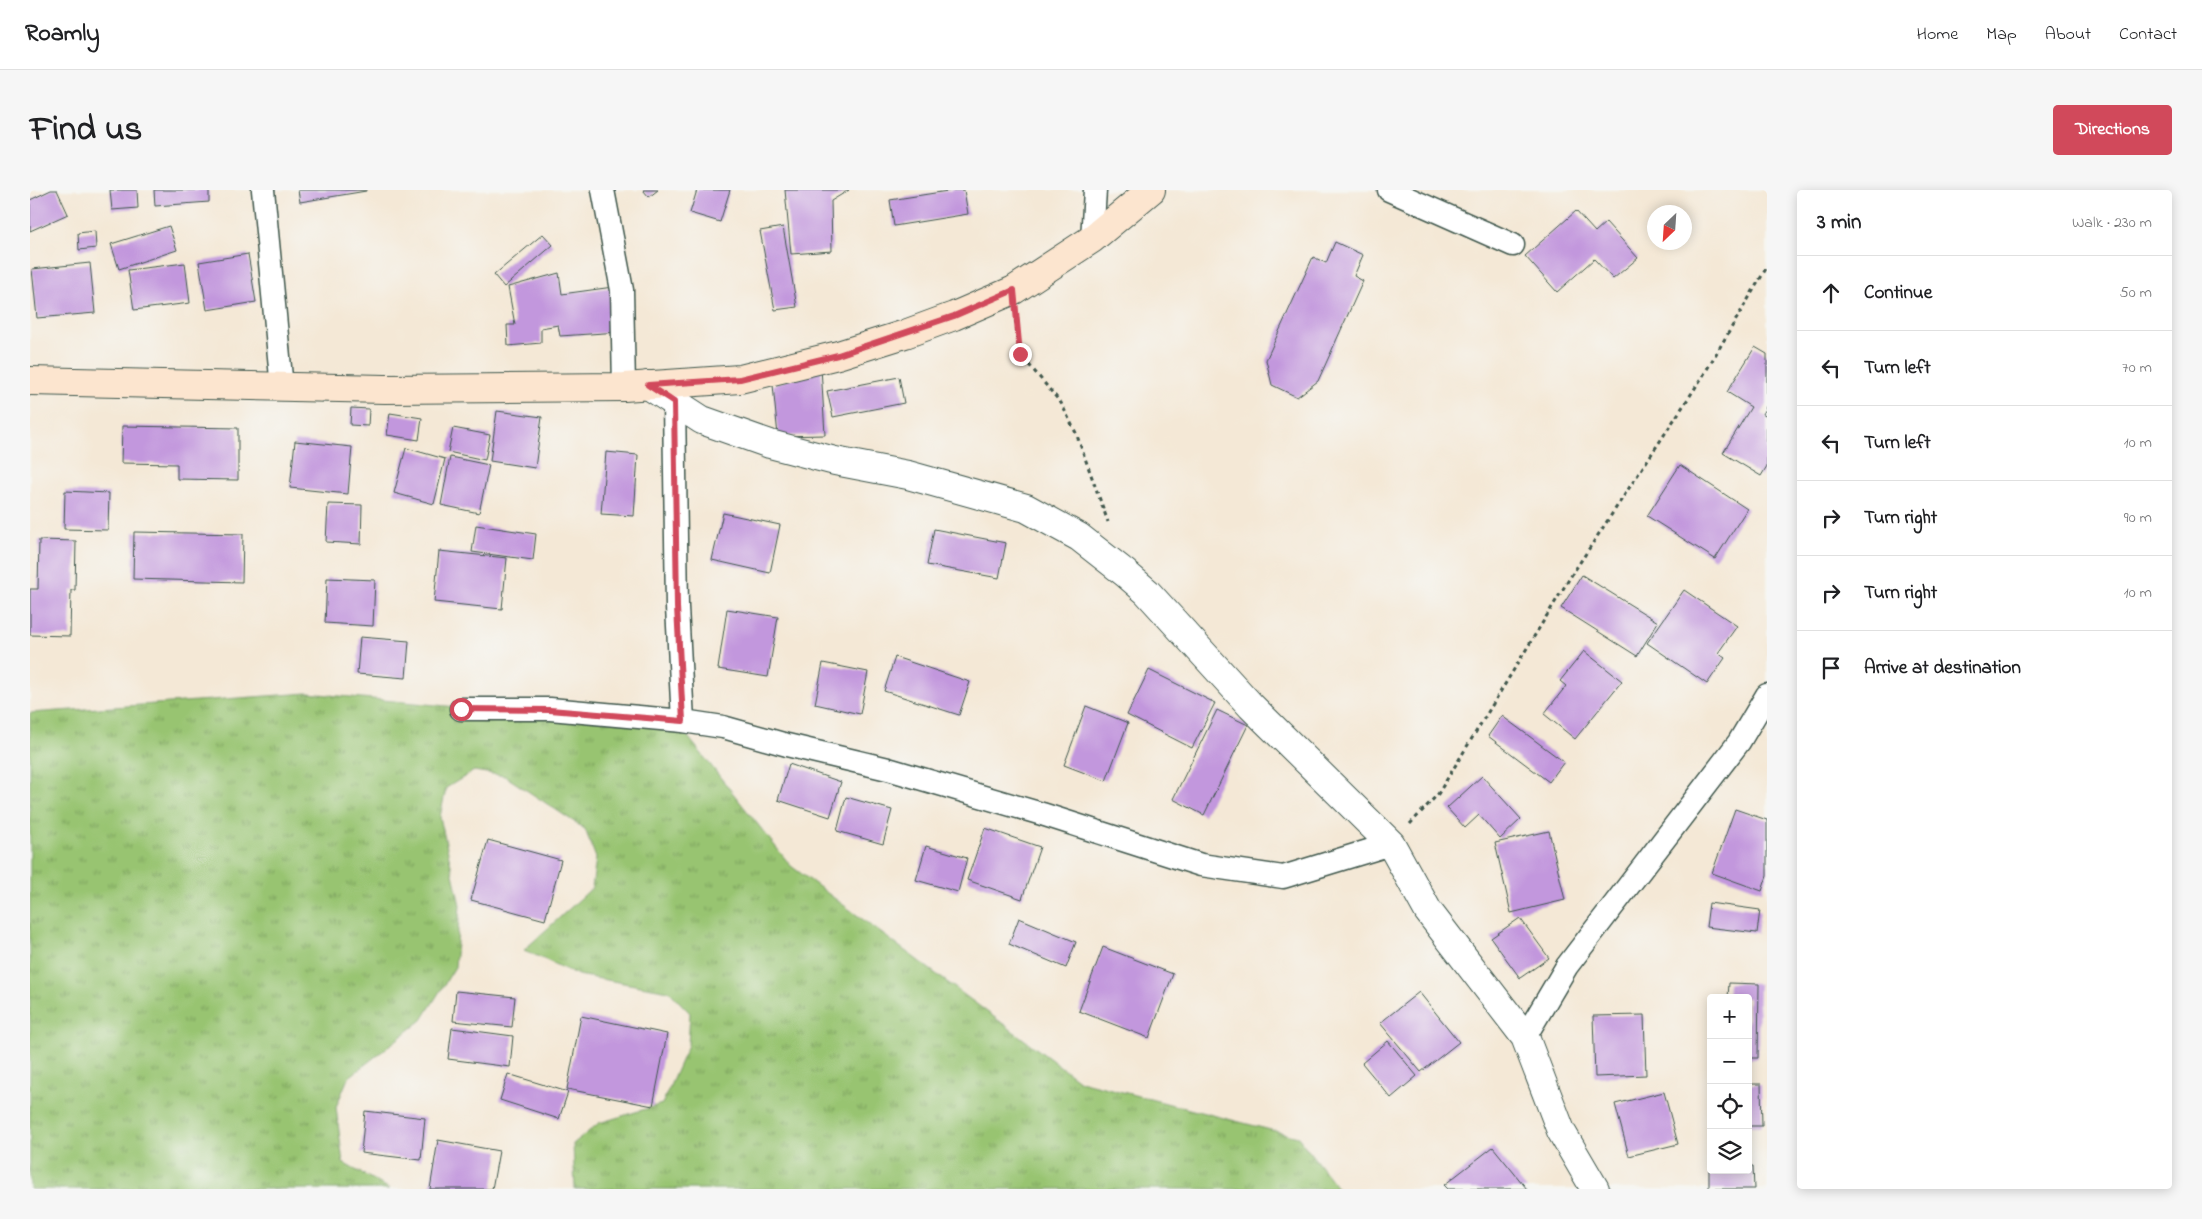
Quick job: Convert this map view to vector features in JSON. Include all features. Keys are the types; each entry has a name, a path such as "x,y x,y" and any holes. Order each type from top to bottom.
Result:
{"main road":[{"path":"30,381 385,389 636,386 740,379 838,355 954,316 1014,290 1092,239 1151,190"}],"street":[{"path":"263,190 282,388"},
{"path":"603,190 622,290 636,386 674,402 702,420 770,444 835,461 908,475 1026,508 1079,537 1147,592 1251,706 1390,844 1428,911 1525,1037 1561,1131 1594,1189"},
{"path":"1092,239 1095,190"},
{"path":"1390,190 1513,245"},
{"path":"674,402 677,607 683,721"},
{"path":"1525,1037 1567,966 1739,742 1767,695"},
{"path":"461,709 550,710 683,721 723,727 787,746 888,769 1042,814 1201,865 1283,877 1390,844"}],"path":[{"path":"1390,844 1438,794 1571,576 1703,376 1767,267"},
{"path":"1014,290 1020,354 1065,411 1091,470 1110,526"}],"green space":[{"path":"308,693 681,728 791,866 1080,1081 1298,1137 1338,1189 575,1189 573,1144 599,1123 662,1104 688,1045 690,1013 669,991 578,975 524,950 592,888 596,858 585,829 505,776 474,771 446,788 440,817 460,905 455,967 422,1020 348,1078 336,1107 343,1163 390,1189 30,1189 30,713"}],"building":[{"path":"51,190 57,190 68,214 30,231 30,200"},
{"path":"110,190 137,190 138,208 112,210"},
{"path":"154,190 209,190 209,202 155,206"},
{"path":"298,190 366,190 366,191 300,202"},
{"path":"643,190 658,190 649,197"},
{"path":"697,190 730,190 720,222 690,213"},
{"path":"785,190 849,190 831,201 832,251 791,254"},
{"path":"964,190 968,214 894,226 890,200"},
{"path":"1576,211 1595,232 1606,222 1638,258 1613,279 1594,259 1557,292 1525,256"},
{"path":"169,226 177,250 119,269 111,244"},
{"path":"783,227 797,307 775,310 760,231"},
{"path":"95,231 96,248 79,250 78,233"},
{"path":"543,234 553,245 504,287 494,275"},
{"path":"1335,242 1363,255 1354,276 1363,281 1318,381 1297,397 1272,385 1266,360 1313,257 1326,263"},
{"path":"248,254 256,302 207,310 199,262"},
{"path":"90,263 95,313 37,318 32,269"},
{"path":"185,263 190,303 134,310 128,270"},
{"path":"559,273 562,294 613,287 619,332 560,336 558,325 541,328 541,343 508,346 507,325 515,325 508,287"},
{"path":"1755,347 1767,354 1767,405 1762,414 1767,417 1767,466 1761,476 1723,453 1751,407 1727,392"},
{"path":"821,367 825,435 778,436 773,385"},
{"path":"899,377 904,403 833,417 827,391"},
{"path":"351,408 369,409 368,426 350,425"},
{"path":"497,411 542,417 535,468 490,461"},
{"path":"390,413 422,418 419,440 387,435"},
{"path":"122,426 238,428 238,480 177,479 177,464 121,463"},
{"path":"453,428 490,435 485,460 448,452"},
{"path":"295,441 352,447 348,494 290,488"},
{"path":"406,448 445,459 434,504 394,493"},
{"path":"606,452 638,455 634,516 601,514"},
{"path":"450,457 489,465 479,513 441,505"},
{"path":"1680,465 1747,509 1715,559 1647,516"},
{"path":"65,491 109,493 108,530 64,529"},
{"path":"328,504 362,505 361,544 326,542"},
{"path":"723,513 780,525 770,573 712,560"},
{"path":"476,525 536,534 533,560 472,552"},
{"path":"934,529 1006,543 999,578 927,565"},
{"path":"134,532 243,534 242,582 133,579"},
{"path":"39,540 76,541 75,590 71,590 70,636 30,635 30,589 38,589"},
{"path":"439,551 507,558 502,609 434,602"},
{"path":"1582,575 1658,622 1637,656 1561,608"},
{"path":"327,578 375,580 373,626 325,623"},
{"path":"1684,590 1737,626 1718,653 1725,658 1707,684 1647,643"},
{"path":"727,609 778,617 768,677 718,669"},
{"path":"360,637 409,641 406,678 357,674"},
{"path":"1584,651 1622,681 1575,739 1544,714 1566,686 1560,681"},
{"path":"895,657 970,682 959,715 884,691"},
{"path":"823,663 868,672 860,714 815,704"},
{"path":"1149,670 1215,703 1192,748 1127,715"},
{"path":"1086,706 1128,723 1106,781 1064,765"},
{"path":"1217,710 1248,725 1204,815 1173,799"},
{"path":"1502,716 1564,762 1549,782 1488,736"},
{"path":"789,764 841,782 830,817 778,800"},
{"path":"1482,776 1521,819 1500,839 1479,815 1465,828 1447,808"},
{"path":"846,797 892,810 883,844 837,831"},
{"path":"1735,809 1767,820 1767,876 1762,891 1712,873"},
{"path":"985,828 1040,847 1022,899 967,880"},
{"path":"1549,831 1565,900 1511,913 1495,843"},
{"path":"488,840 561,860 545,920 471,900"},
{"path":"926,846 967,858 958,892 916,880"},
{"path":"1709,903 1760,910 1757,933 1706,927"},
{"path":"1019,918 1076,942 1066,968 1009,944"},
{"path":"1520,918 1549,958 1520,978 1491,938"},
{"path":"1103,947 1173,974 1149,1038 1079,1011"},
{"path":"1729,983 1759,984 1758,1058 1752,1058 1752,994 1728,994"},
{"path":"456,991 515,997 512,1027 453,1021"},
{"path":"1419,992 1459,1042 1421,1072 1380,1023"},
{"path":"1644,1015 1646,1075 1595,1077 1593,1016"},
{"path":"581,1016 667,1034 653,1106 567,1089"},
{"path":"452,1028 513,1036 510,1067 448,1059"},
{"path":"1388,1041 1417,1076 1391,1098 1362,1063"},
{"path":"508,1074 568,1092 559,1119 500,1100"},
{"path":"1752,1084 1761,1084 1762,1126 1752,1126"},
{"path":"1664,1092 1678,1144 1629,1156 1615,1104"},
{"path":"365,1111 425,1118 421,1160 361,1153"},
{"path":"438,1140 499,1151 492,1189 430,1189"},
{"path":"1493,1147 1527,1189 1448,1189 1444,1185"},
{"path":"1753,1166 1754,1189 1709,1189 1709,1174 1752,1174"}],"route":[{"path":"461,709 550,710 683,721 677,607 674,402 648,385 740,379 838,355 954,316 1014,290 1020,354"}]}
